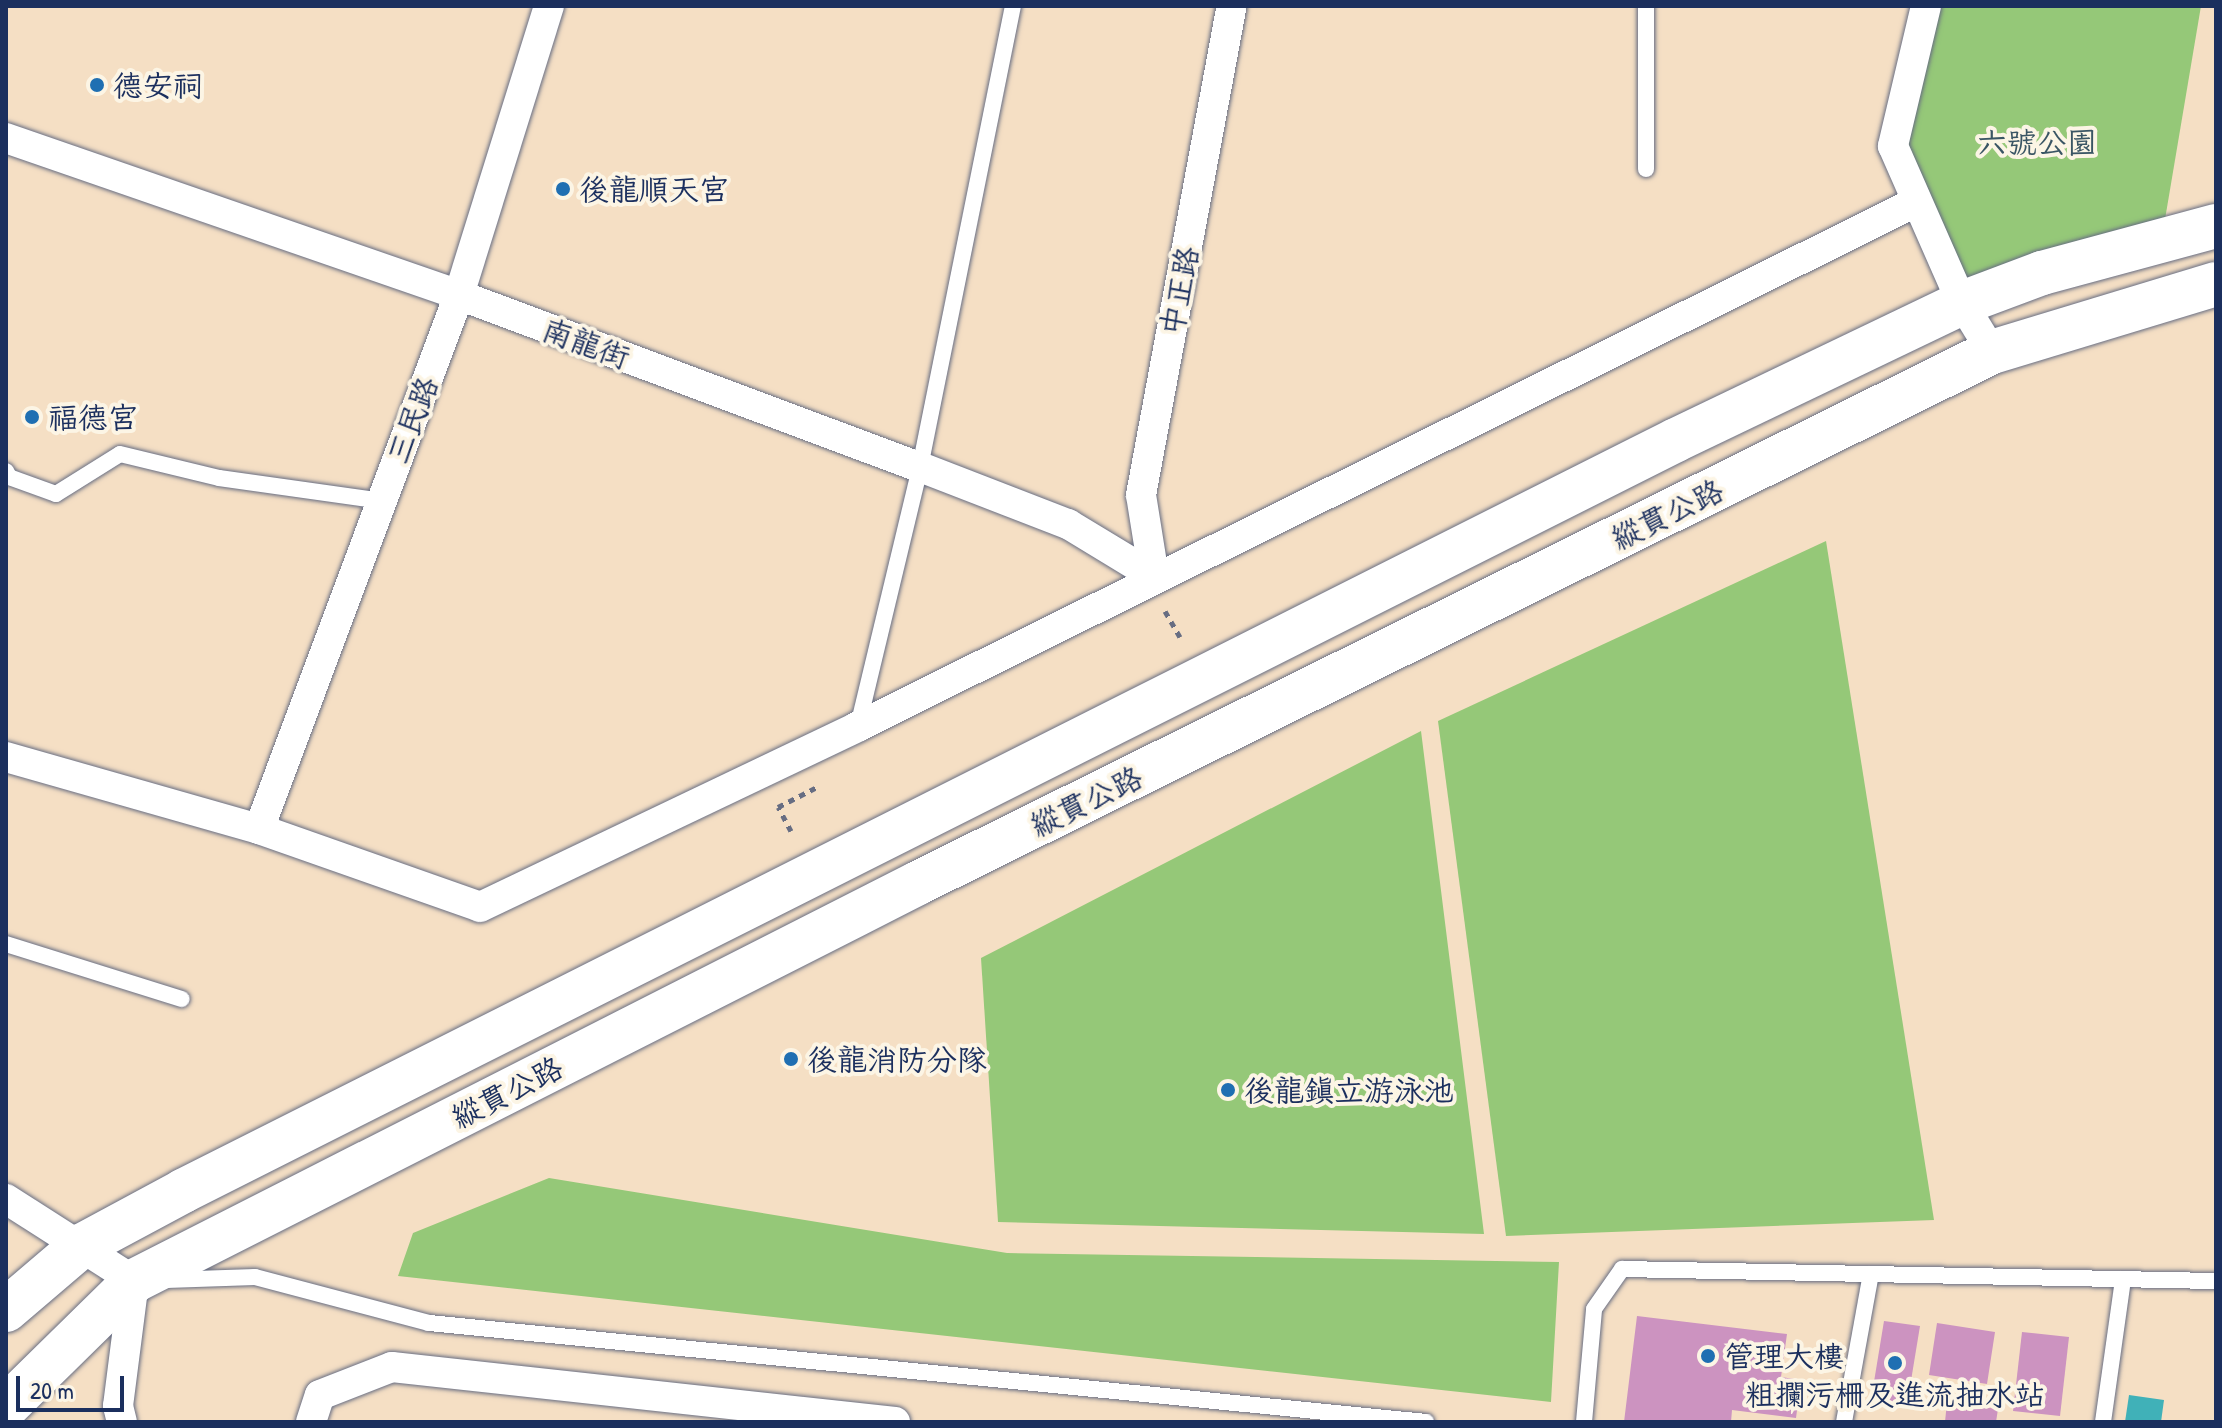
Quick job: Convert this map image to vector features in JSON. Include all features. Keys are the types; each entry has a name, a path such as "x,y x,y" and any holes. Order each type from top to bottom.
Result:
{"main road":[{"name":"縱貫公路","path":"6,1310 81,1246 1676,440 1962,303 2042,273 2216,226"},
{"name":"縱貫公路","path":"6,1407 134,1281 904,891 1992,352 2216,284"}],"street":[{"name":"三民路","path":"259,829 459,295 549,6"},
{"name":"中正路","path":"1154,576 1141,495 1232,6"},
{"path":"1926,6 1893,146 1962,303 1992,352"},
{"name":"南龍街","path":"6,138 459,295 920,467 1068,524 1154,576"},
{"path":"6,757 259,829 480,907 857,727 1154,576 1916,202"},
{"path":"6,1199 134,1281 118,1406 122,1422"},
{"path":"311,1422 320,1395 392,1367 895,1422"}],"lane":[{"path":"857,727 920,467 1013,6"},
{"path":"1646,6 1646,169"},
{"path":"6,471 9,477 56,494 120,454 219,478 382,501"},
{"path":"6,944 182,999"},
{"path":"1584,1422 1594,1309 1622,1269 2216,1281"},
{"path":"1844,1422 1871,1274"},
{"path":"134,1281 255,1277 429,1323 1426,1422"},
{"path":"2103,1422 2123,1279"}],"green space":[{"name":"六號公園","path":"1926,6 2201,6 2161,243 1962,303 1894,149"},
{"path":"1826,541 1934,1220 1506,1236 1438,721"},
{"name":"後龍鎮立游泳池","path":"1421,731 1484,1234 998,1222 981,958"},
{"path":"549,1178 1007,1253 1559,1262 1551,1402 398,1276 413,1233"}],"water":[{"path":"2129,1395 2164,1400 2161,1422 2125,1422"}],"building":[{"name":"管理大樓","path":"1637,1316 1787,1334 1781,1377 1801,1380 1796,1418 1732,1410 1731,1422 1624,1422"},
{"name":"粗攔污柵及進流抽水站","path":"1884,1321 1920,1326 1907,1405 1871,1400"},
{"path":"1937,1323 1995,1332 1987,1384 1929,1375"},
{"path":"2022,1332 2069,1337 2060,1416 2013,1411"},
{"path":"1947,1402 1998,1409 1996,1422 1945,1422"}],"place":[{"name":"德安祠","path":"97,85"},
{"name":"後龍順天宮","path":"563,189"},
{"name":"福德宮","path":"32,417"},
{"name":"後龍消防分隊","path":"791,1059"},
{"name":"後龍鎮立游泳池","path":"1228,1090"},
{"name":"管理大樓","path":"1708,1356"},
{"name":"粗攔污柵及進流抽水站","path":"1895,1363"}]}
